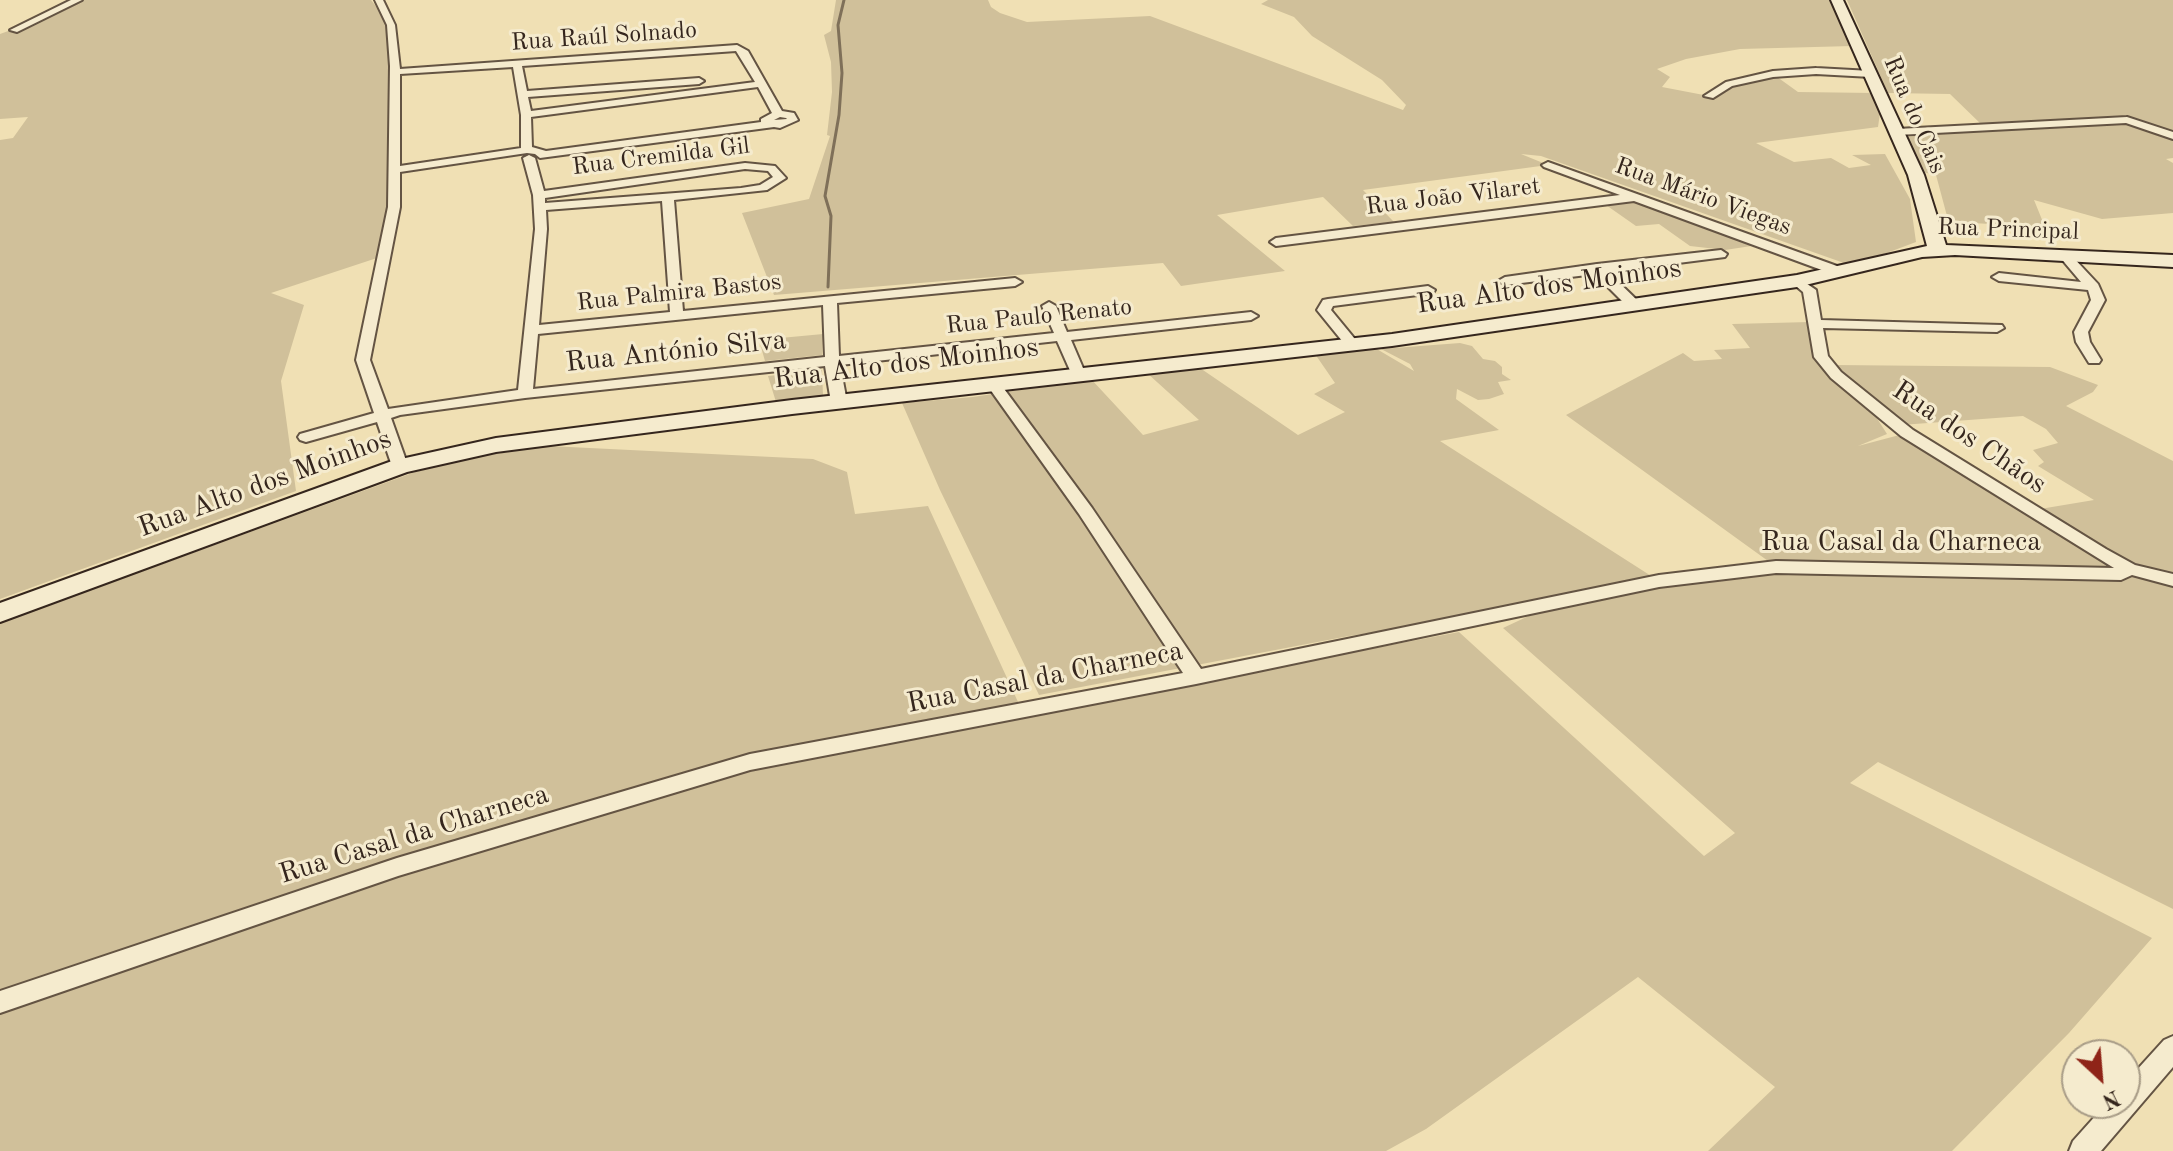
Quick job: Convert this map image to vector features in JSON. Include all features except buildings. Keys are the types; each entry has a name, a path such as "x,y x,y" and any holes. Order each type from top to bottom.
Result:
{"street":[{"path":"14,30 78,0"},
{"path":"379,0 391,25 394,207 363,360 400,466"},
{"name":"Rua do Cais","path":"1837,0 1916,175 1935,244 1941,250"},
{"name":"Rua Raúl Solnado","path":"394,72 737,48 743,51 760,80 771,119 529,154"},
{"path":"517,63 541,229 525,394"},
{"path":"1709,96 1729,84 1773,74 1816,71 1871,74"},
{"path":"522,94 760,80"},
{"path":"526,115 760,80"},
{"path":"1897,132 2127,120 2173,136"},
{"path":"394,173 529,154"},
{"name":"Rua Mário Viegas","path":"1548,165 1843,273"},
{"name":"Rua Cremilda Gil","path":"745,166 771,168 780,178 763,188 668,197 539,201 745,166"},
{"path":"668,197 677,316"},
{"name":"Rua João Vilaret","path":"1276,242 1635,197"},
{"name":"Rua Principal","path":"1843,273 1908,255 1941,250 2173,261"},
{"path":"1505,281 1721,254"},
{"path":"2065,256 2093,287 2098,300 2081,332 2094,360"},
{"path":"1597,268 1635,306"},
{"name":"Rua Alto dos Moinhos","path":"0,613 400,466 496,445 839,402 1352,344 1635,306 1843,273"},
{"path":"1999,277 2093,287"},
{"name":"Rua dos Chãos","path":"1797,281 1809,290 1821,357 1836,375 1907,433 2028,511 2129,569 2173,580"},
{"name":"Rua Palmira Bastos","path":"533,330 1015,282"},
{"path":"1352,344 1324,310 1328,303 1428,290"},
{"path":"830,300 832,362 839,402"},
{"path":"1049,306 1079,375"},
{"name":"Rua Paulo Renato","path":"832,362 1251,316"},
{"path":"1817,324 1997,328"},
{"name":"Rua António Silva","path":"306,437 381,416 525,394 832,362"},
{"path":"994,385 1086,512 1196,677"},
{"name":"Rua Casal da Charneca","path":"0,1002 397,867 750,762 1196,677 1659,581 1776,567 2121,574 2129,569"},
{"path":"2083,1151 2173,1048"}],"shaded area":[{"path":"78,0 371,0 391,25 394,134 386,255 271,293 304,305 281,381 296,491 0,599 0,140 13,138 28,117 0,119 0,34 55,14"},
{"path":"836,0 988,0 991,7 1000,13 1027,22 1150,16 1403,110 1406,105 1382,80 1312,36 1294,17 1261,4 1268,0 1831,0 1852,46 1740,49 1686,59 1657,69 1670,77 1662,87 1709,96 1720,89 1773,74 1798,92 1874,93 1880,113 1878,127 1756,143 1794,162 1831,158 1849,168 1871,165 1852,155 1885,154 1910,199 1916,242 1860,263 1844,263 1541,156 1521,154 1548,165 1363,190 1394,222 1353,226 1323,197 1217,215 1285,271 1181,286 1163,263 774,295 742,213 809,199 830,136 827,135 832,92 831,62 824,35 831,31"},
{"path":"1847,0 2173,0 2173,158 2166,159 2173,163 2173,213 2102,219 2034,200 2045,227 1954,222 1947,216 1936,175 1922,172 1908,143 1909,137 1984,127 1950,94 1888,93"},
{"path":"1635,201 1758,245 1725,250 1690,246 1659,224 1636,226 1606,205"},
{"path":"1810,322 1814,355 1871,409 1887,434 1858,446 1907,433 2028,511 2094,500 2038,466 2044,462 2033,450 2058,443 2046,429 2023,416 1901,425 1834,365 2050,367 2098,385 2093,392 2066,406 2173,461 2173,909 1878,762 1850,783 2152,938 2069,1033 1952,1151 1708,1151 1775,1087 1638,977 1426,1129 1386,1151 0,1151 0,623 415,472 475,457 549,446 813,459 847,472 855,514 928,506 1024,715 1459,632 1704,856 1735,833 1503,628 1550,606 1349,636 1039,695 940,490 902,403 973,397 1091,379 1143,435 1199,420 1147,373 1200,368 1298,435 1345,412 1314,394 1335,383 1315,354 1375,348 1414,371 1410,364 1381,349 1460,343 1472,346 1483,359 1495,361 1502,367 1502,374 1511,380 1498,382 1504,394 1489,399 1478,400 1457,389 1456,399 1499,430 1440,441 1659,581 1775,566 1566,415 1683,353 1694,361 1722,359 1714,350 1750,348 1732,324"},
{"path":"823,334 822,355 765,361 759,340"},
{"path":"822,370 823,396 776,402 768,376"}],"waterway":[{"path":"828,287 831,216 825,196 839,115 842,73 838,25 844,0"}]}
